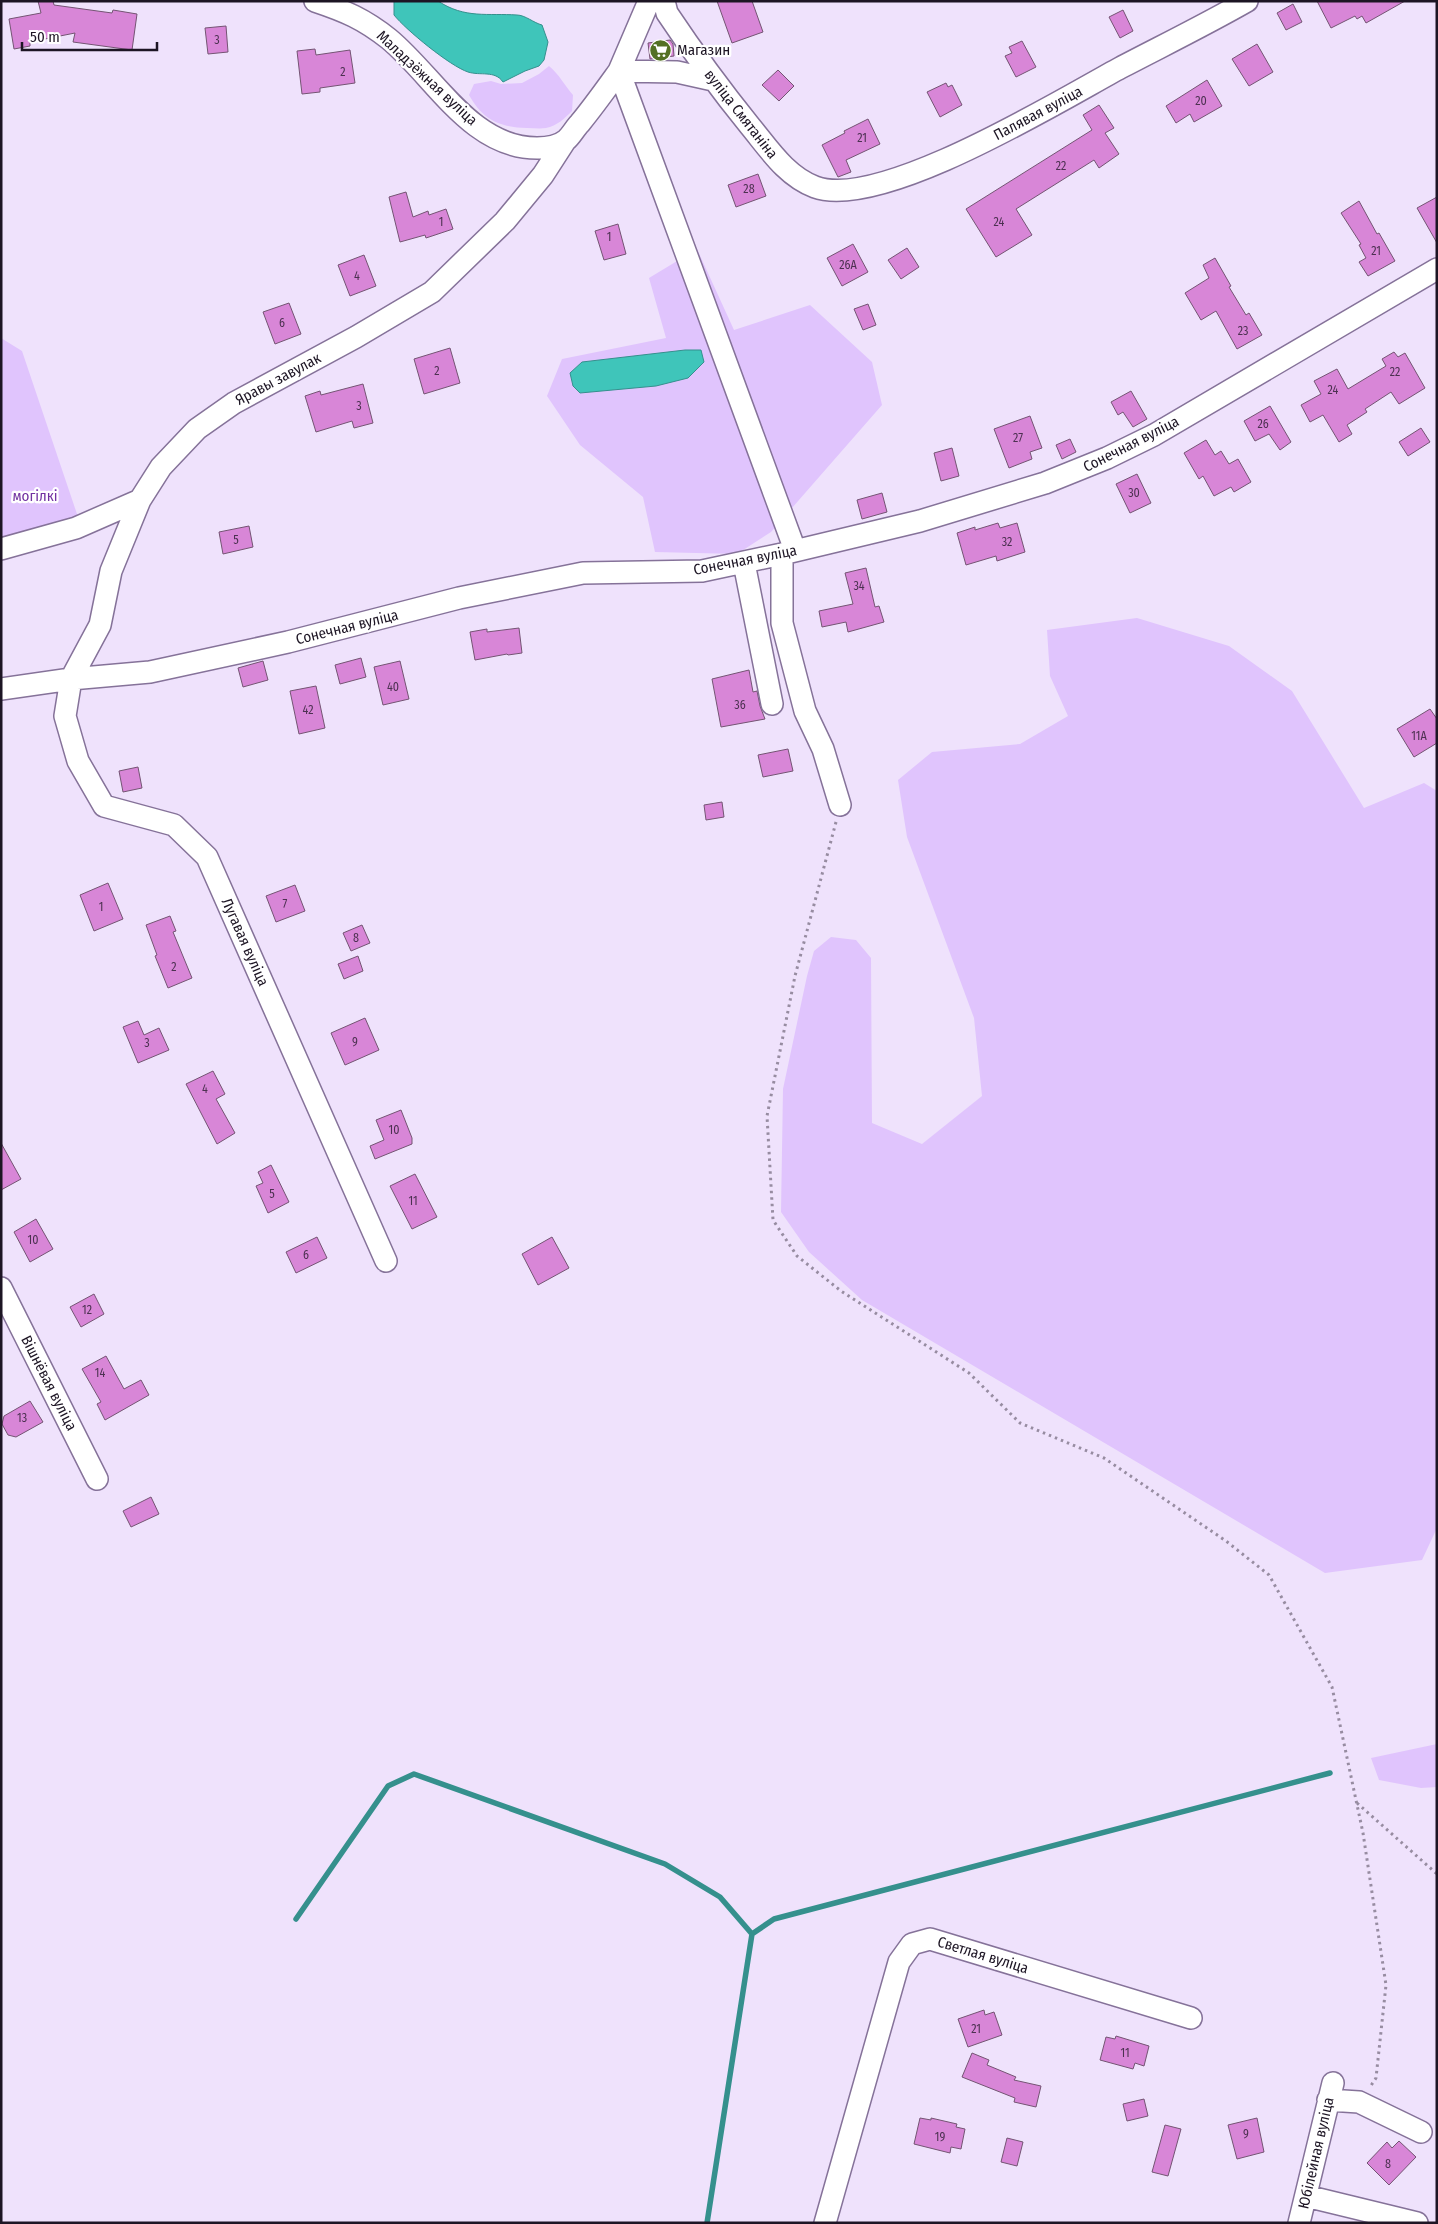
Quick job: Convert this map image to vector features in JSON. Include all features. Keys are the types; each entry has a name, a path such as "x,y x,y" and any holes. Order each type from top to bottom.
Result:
{"street":[{"name":"Маладзёжная вуліца","path":"315,1 356,15 389,39 461,113 483,131 504,142 524,148 549,148 565,141"},
{"path":"565,141 619,71 649,1"},
{"name":"вуліца Смятаніна","path":"664,1 667,13 713,80 781,164 798,178 817,188"},
{"name":"Палявая вуліца","path":"817,188 851,191 890,181 930,167 996,135 1247,1"},
{"path":"619,71 677,72 713,80"},
{"path":"619,71 789,552 782,622 805,711 823,749 840,805"},
{"name":"Яравы завулак","path":"71,678 100,625 111,571 140,500 162,468 197,429 234,403 356,338 432,292 505,221 543,176 565,141"},
{"name":"Сонечная вуліца","path":"1,689 71,678 150,672 288,642 459,598 583,573 702,572 920,521 1045,483 1107,458 1154,434 1437,269"},
{"path":"1,549 76,528 140,500"},
{"path":"744,562 772,704"},
{"name":"Лугавая вуліца","path":"71,678 65,716 78,761 104,806 174,825 208,857 386,1261"},
{"name":"Вішнёвая вуліца","path":"1,1288 97,1478"},
{"name":"Светлая вуліца","path":"825,2223 899,1962 912,1944 930,1939 1192,2018"},
{"name":"Юбілейная вуліца","path":"1299,2223 1330,2092 1359,2102"},
{"path":"1359,2102 1421,2132"},
{"path":"1306,2196 1417,2223"}],"path":[{"path":"840,805 795,976 767,1116 773,1220 797,1256 841,1291 969,1373 1020,1423 1104,1458 1226,1541 1269,1575 1332,1686 1356,1802 1386,1985 1376,2078 1359,2102"},
{"path":"1356,1802 1437,1874"}],"green space":[{"path":"549,66 573,95 572,111 550,127 527,128 500,124 480,111 469,95 474,84 491,81 501,84 522,83"},
{"path":"697,249 734,330 810,305 872,362 882,405 771,532 737,554 655,552 643,497 580,445 547,396 562,359 666,338 649,278"},
{"name":"могілкі","path":"1,338 22,351 78,517 1,542"},
{"path":"1137,618 1229,646 1292,691 1364,808 1424,783 1437,791 1437,1528 1422,1560 1325,1573 862,1300 809,1252 781,1212 783,1089 814,951 831,937 856,940 871,958 872,1123 922,1144 982,1096 974,1018 907,837 898,780 932,752 1020,744 1068,716 1050,676 1047,630"},
{"path":"1437,1744 1437,1787 1421,1788 1379,1780 1371,1758"}],"shaded area":[{"path":"394,1 438,1 448,7 467,13 520,15 542,25 548,42 544,60 539,66 503,82 496,76 468,72 451,63 429,47 394,15"},
{"path":"685,350 701,350 704,362 688,378 656,386 580,393 573,386 570,373 582,362"}],"building":[{"path":"38,1 53,1 54,5 112,13 113,10 137,14 132,50 73,42 75,33 30,42 30,46 14,49 9,19 41,13"},
{"path":"717,1 752,1 763,32 732,43"},
{"path":"1317,1 1405,1 1366,23 1362,16 1357,19 1355,16 1331,28"},
{"path":"1293,4 1302,22 1286,30 1277,13"},
{"path":"1123,10 1133,31 1120,38 1109,17"},
{"path":"226,26 228,52 208,54 205,28"},
{"name":"Магазин","path":"670,40 673,44 674,56 650,59 648,43"},
{"path":"1022,41 1036,67 1016,77 1005,56 1012,53 1009,47"},
{"path":"1257,44 1273,72 1249,86 1232,59"},
{"path":"315,49 316,55 350,50 355,83 320,88 320,92 302,94 297,51"},
{"path":"778,70 794,86 779,101 762,85"},
{"path":"1207,80 1222,106 1194,122 1190,114 1176,123 1166,106"},
{"path":"946,83 948,87 952,85 962,105 940,117 927,92"},
{"path":"1099,105 1114,128 1105,133 1119,154 1099,168 1094,160 1016,209 1032,235 996,257 966,209 1092,130 1083,115"},
{"path":"868,119 880,144 846,160 851,172 838,177 822,145"},
{"path":"758,174 766,196 736,207 728,185"},
{"path":"406,192 413,217 428,211 429,215 446,209 453,229 426,238 425,235 400,242 389,197"},
{"path":"1437,197 1437,243 1417,208"},
{"path":"1359,201 1377,234 1379,233 1395,261 1368,276 1359,262 1366,258 1359,245 1361,244 1341,213"},
{"path":"618,224 626,254 604,260 595,231"},
{"path":"853,244 868,272 842,286 827,258"},
{"path":"907,248 919,267 901,279 888,260"},
{"path":"364,255 376,286 350,296 338,265"},
{"path":"1215,258 1231,286 1229,287 1246,315 1249,313 1262,335 1237,349 1216,311 1201,320 1185,293 1209,278 1203,265"},
{"path":"289,303 301,334 275,344 263,312"},
{"path":"868,304 876,325 863,330 854,309"},
{"path":"450,348 460,383 424,394 414,359"},
{"path":"1394,352 1398,357 1405,353 1425,388 1399,404 1391,392 1365,409 1367,412 1347,425 1352,434 1339,442 1323,415 1310,422 1301,405 1321,394 1314,381 1337,369 1348,389 1386,366 1382,359"},
{"path":"363,384 373,423 354,428 352,421 316,432 305,396 320,391 321,395"},
{"path":"1131,391 1147,419 1133,427 1123,412 1118,415 1111,402"},
{"path":"1270,406 1291,442 1280,450 1269,434 1255,441 1244,421"},
{"path":"1030,416 1042,448 1030,452 1032,459 1009,468 994,429"},
{"path":"1421,428 1430,442 1408,456 1399,442"},
{"path":"1070,439 1076,452 1062,459 1056,445"},
{"path":"1206,440 1215,455 1221,451 1229,464 1238,459 1251,482 1234,492 1231,487 1214,496 1203,476 1199,479 1184,453"},
{"path":"952,448 959,476 941,481 934,453"},
{"path":"1137,474 1151,503 1130,513 1116,484"},
{"path":"882,493 887,512 862,519 857,500"},
{"path":"998,523 1000,528 1017,523 1025,552 997,561 996,556 966,565 957,533 975,527 975,530"},
{"path":"249,526 253,547 223,554 219,532"},
{"path":"866,568 875,607 879,606 884,622 848,632 846,622 822,627 819,611 853,604 845,573"},
{"path":"519,628 522,653 475,660 470,632 487,629 487,632"},
{"path":"361,658 366,677 340,684 335,665"},
{"path":"263,661 268,680 243,687 238,668"},
{"path":"400,661 409,699 383,705 374,667"},
{"path":"749,670 753,692 757,691 765,719 721,727 712,679"},
{"path":"316,686 325,728 299,734 290,691"},
{"path":"1430,709 1437,719 1437,743 1414,757 1397,729"},
{"path":"788,749 793,771 763,777 758,755"},
{"path":"138,767 142,788 123,792 119,771"},
{"path":"722,802 724,817 706,820 704,805"},
{"path":"108,883 123,919 94,931 80,895"},
{"path":"295,885 305,911 276,922 266,896"},
{"path":"170,916 176,931 173,932 192,978 168,988 155,956 157,955 146,925"},
{"path":"362,925 370,943 351,951 343,933"},
{"path":"358,956 363,971 344,979 338,964"},
{"path":"365,1018 379,1050 345,1065 331,1033"},
{"path":"138,1021 144,1035 159,1028 169,1050 138,1063 123,1027"},
{"path":"213,1071 225,1094 216,1099 235,1133 217,1144 186,1084"},
{"path":"401,1110 412,1138 412,1144 375,1159 370,1146 384,1140 376,1120"},
{"path":"1,1143 21,1179 1,1190"},
{"path":"271,1165 289,1202 268,1213 256,1186 263,1183 258,1172"},
{"path":"415,1174 437,1217 412,1229 390,1186"},
{"path":"36,1219 53,1249 30,1262 14,1232"},
{"path":"317,1237 327,1258 296,1273 286,1252"},
{"path":"552,1237 569,1268 538,1285 522,1254"},
{"path":"94,1294 104,1314 81,1327 70,1307"},
{"path":"106,1356 124,1389 141,1380 149,1395 105,1420 97,1404 101,1402 82,1369"},
{"path":"30,1401 43,1422 16,1437 8,1435 2,1424 4,1416"},
{"path":"151,1497 159,1514 131,1527 123,1511"},
{"path":"984,2010 985,2015 994,2012 1002,2035 968,2047 958,2019"},
{"path":"1116,2036 1149,2046 1144,2066 1135,2063 1133,2069 1100,2060 1106,2037 1115,2039"},
{"path":"972,2053 989,2060 987,2065 1016,2077 1014,2080 1041,2086 1036,2107 1014,2102 1015,2098 962,2077"},
{"path":"1144,2099 1148,2116 1127,2121 1123,2104"},
{"path":"920,2118 931,2120 931,2118 957,2124 956,2127 965,2129 961,2149 951,2147 950,2153 914,2144"},
{"path":"1257,2118 1264,2152 1237,2159 1228,2125"},
{"path":"1165,2125 1181,2129 1168,2176 1152,2172"},
{"path":"1007,2138 1023,2142 1017,2166 1001,2162"},
{"path":"1399,2141 1416,2157 1389,2185 1367,2163 1387,2142 1392,2148"}],"waterway":[{"path":"752,1934 774,1919 1330,1773"},
{"path":"296,1919 388,1786 414,1774 665,1864 720,1897 752,1934 707,2223"}],"place":[{"name":"Магазин","path":"661,50"}]}
